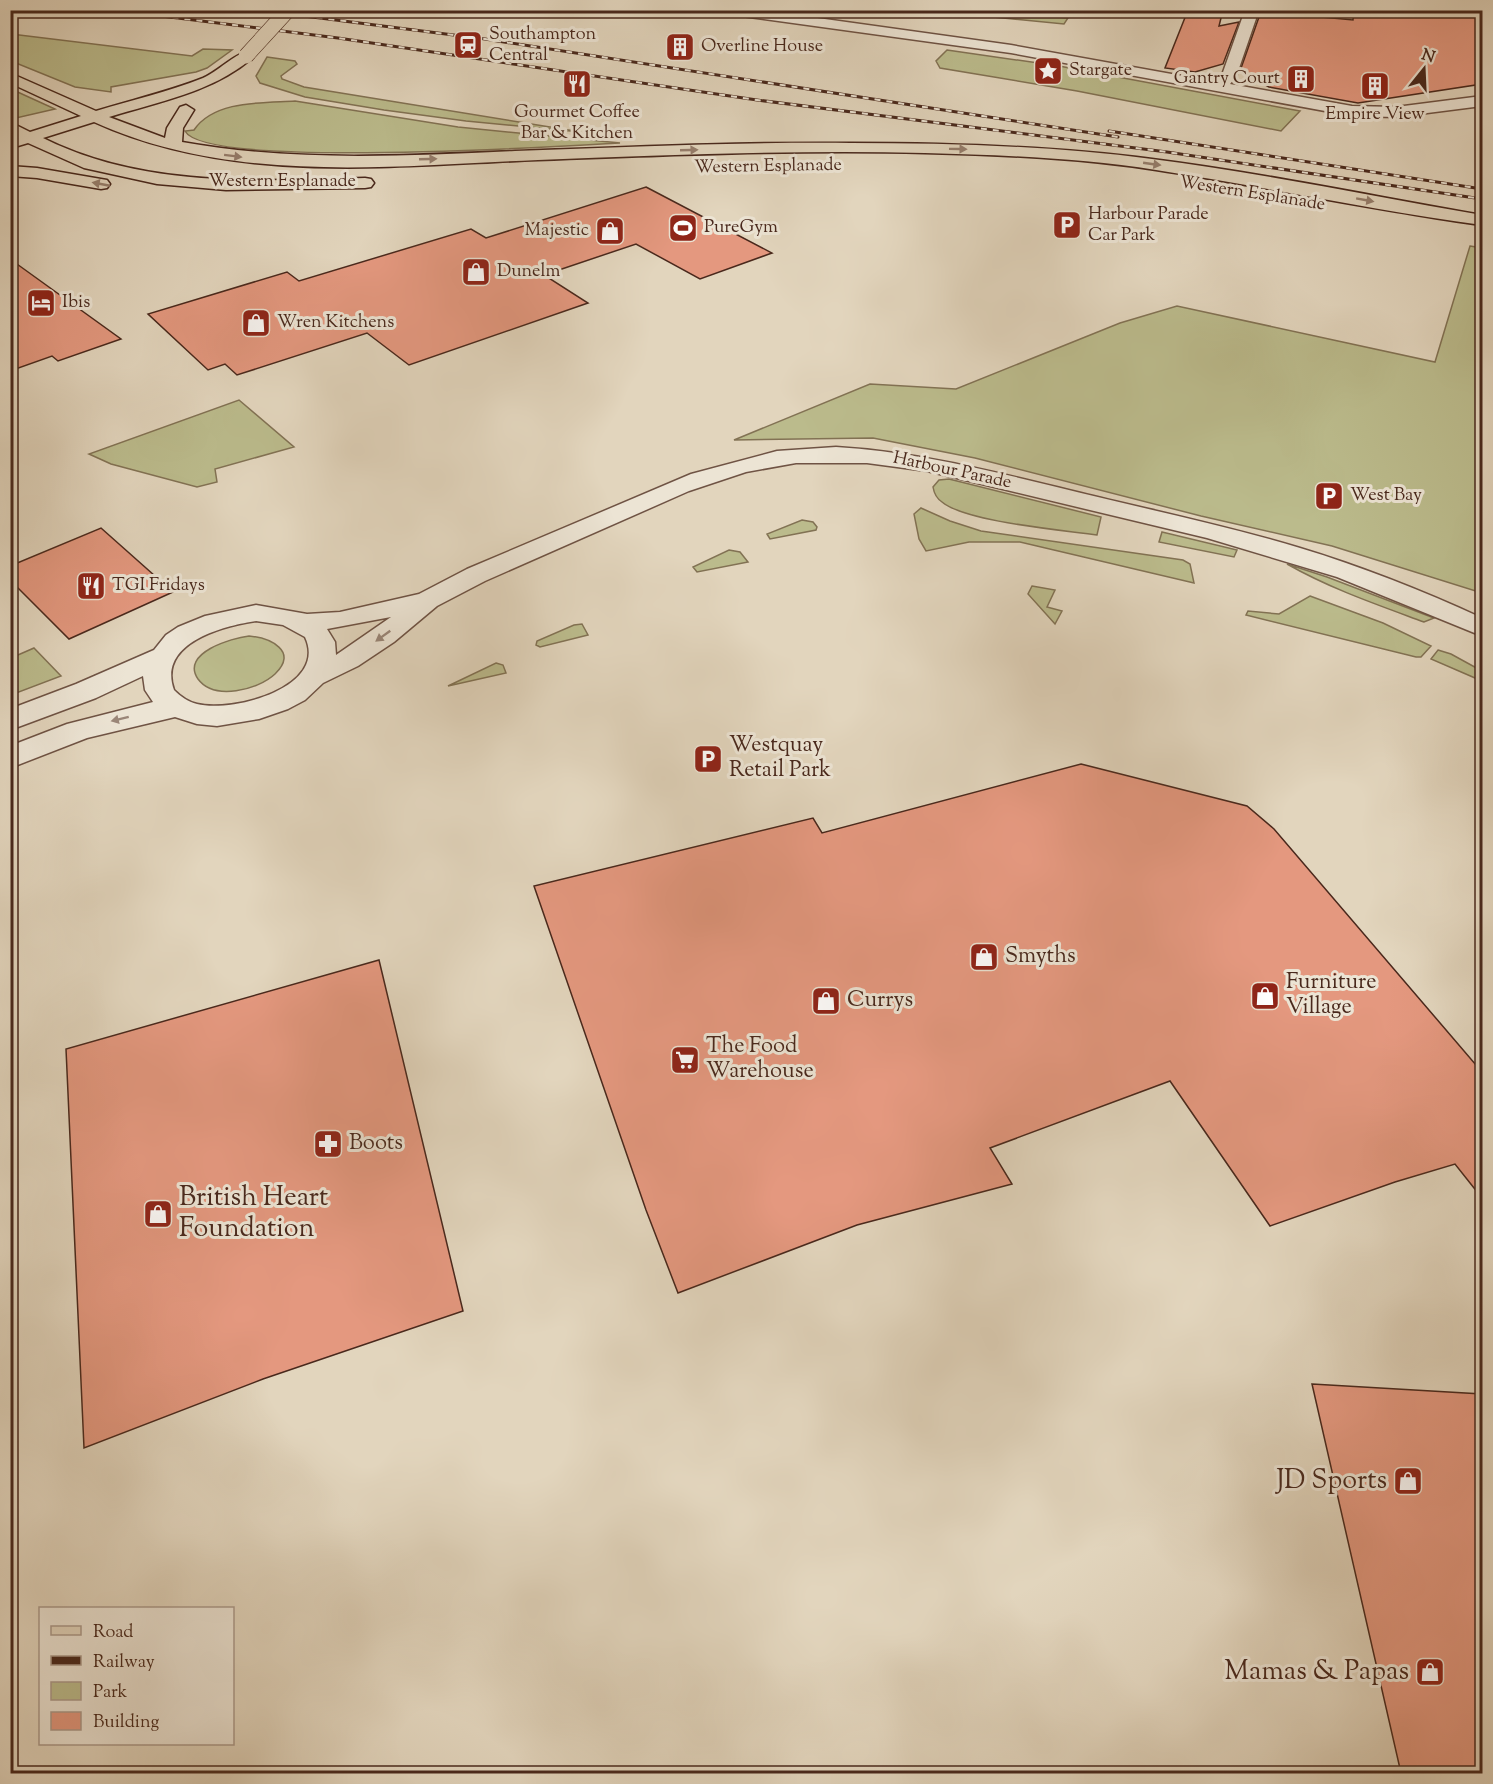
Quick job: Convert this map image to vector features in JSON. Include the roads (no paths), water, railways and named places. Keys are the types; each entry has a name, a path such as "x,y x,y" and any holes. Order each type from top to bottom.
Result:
{"main road":[{"path":"10,143 29,138 101,133 158,122 186,110 216,86 288,10"},
{"path":"101,133 165,96 208,81 228,71"},
{"path":"10,77 39,89 101,133 156,166 243,184"},
{"path":"39,89 98,97 165,96"},
{"path":"10,158 52,150 205,94"},
{"path":"176,146 172,141 173,136 186,110"},
{"name":"Western Esplanade","path":"10,127 52,150 91,164 145,175 243,184 381,183"},
{"name":"Western Esplanade","path":"101,133 252,158 334,161 741,149 995,150 1101,157 1153,164 1482,220"},
{"name":"Western Esplanade","path":"1022,169 1174,181 1482,235"},
{"path":"10,171 60,176 143,191 186,190 243,184"}],"street":[{"path":"727,10 805,16 1011,49 1352,111 1385,112 1482,101"},
{"path":"1220,86 1229,77 1252,10"},
{"name":"Harbour Parade","path":"313,676 348,660 428,600 476,575 715,473 773,459 833,454 874,455 934,464 1261,544 1393,590 1482,628"},
{"name":"Harbour Parade","path":"304,623 340,620 428,600"},
{"path":"10,720 86,691 163,656 188,633 208,623 232,616 256,613 279,615 304,623 316,633 322,646 321,661 313,676 289,697 245,713 220,716 196,714 177,707 164,697 157,684 157,670 163,656"},
{"path":"10,758 77,731 120,718 177,707"}],"railway":[{"path":"113,10 338,38 757,100 1167,152 1482,199"},
{"path":"257,10 485,39 1118,137"},
{"path":"1109,131 1482,189"}],"place":[{"name":"Southampton Central","path":"468,45"},
{"name":"Overline House","path":"680,47"},
{"name":"Stargate","path":"1048,71"},
{"name":"Gantry Court","path":"1301,79"},
{"name":"Gourmet Coffee Bar & Kitchen","path":"577,84"},
{"name":"Empire View","path":"1375,86"},
{"name":"Harbour Parade Car Park","path":"1067,225"},
{"name":"PureGym","path":"683,228"},
{"name":"Majestic","path":"610,231"},
{"name":"Dunelm","path":"476,272"},
{"name":"Ibis","path":"41,303"},
{"name":"Wren Kitchens","path":"256,323"},
{"name":"West Bay","path":"1329,496"},
{"name":"TGI Fridays","path":"91,586"},
{"name":"Westquay Retail Park","path":"708,759"},
{"name":"Smyths","path":"984,957"},
{"name":"Furniture Village","path":"1265,996"},
{"name":"Currys","path":"826,1001"},
{"name":"The Food Warehouse","path":"685,1060"},
{"name":"Boots","path":"328,1144"},
{"name":"British Heart Foundation","path":"158,1214"},
{"name":"JD Sports","path":"1408,1481"},
{"name":"Mamas & Papas","path":"1430,1672"}]}
